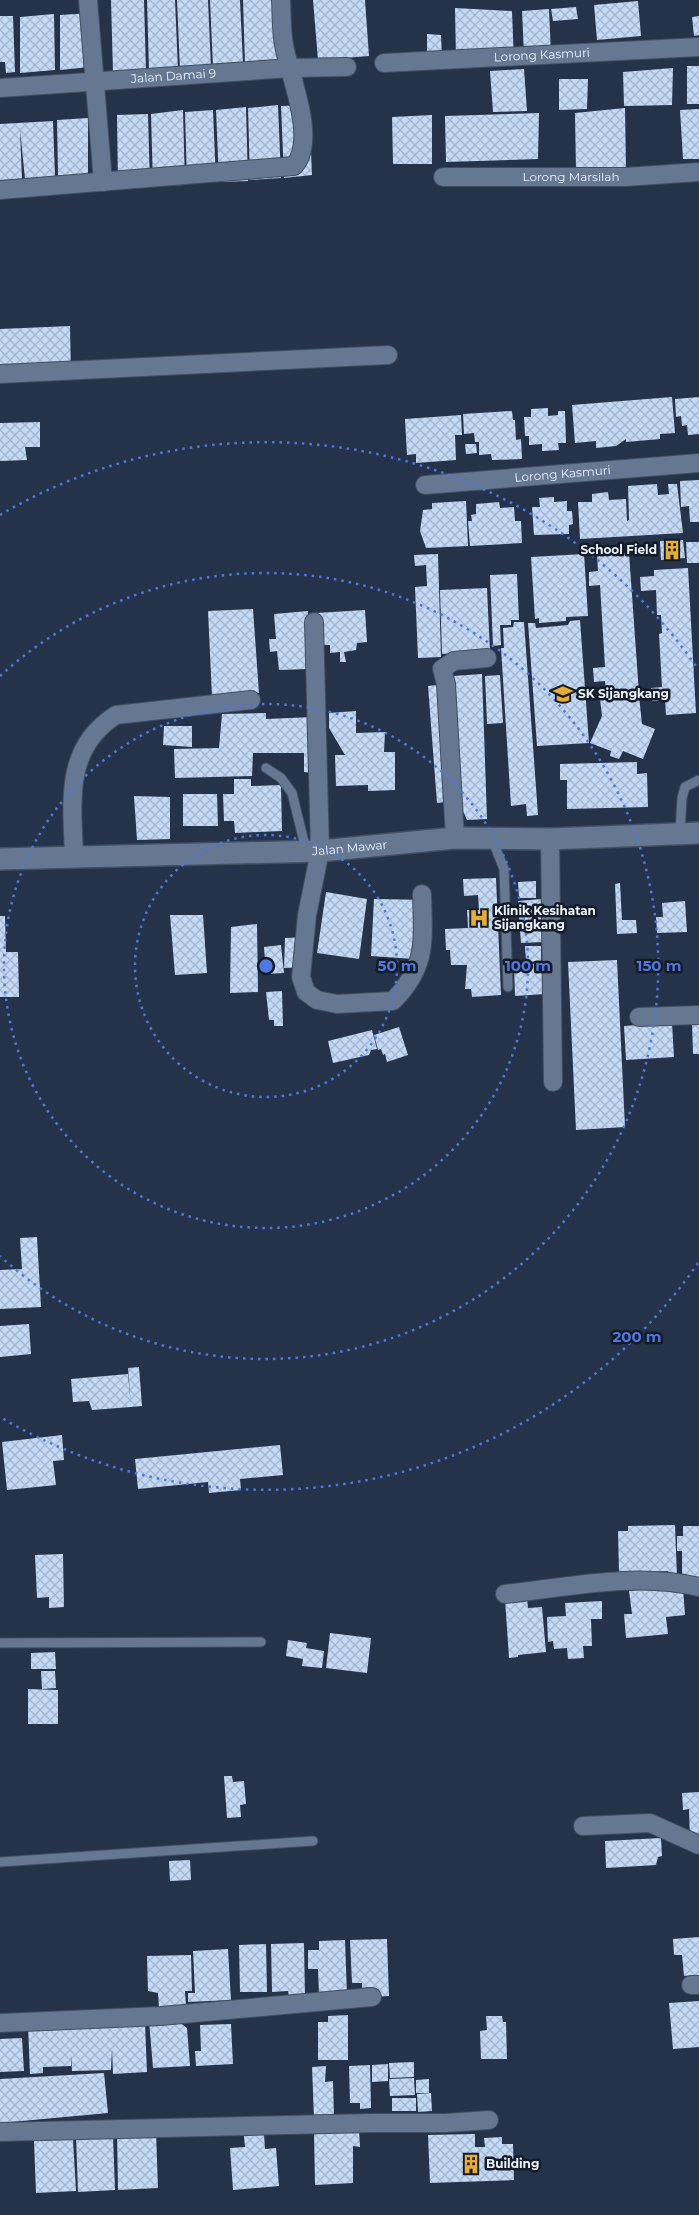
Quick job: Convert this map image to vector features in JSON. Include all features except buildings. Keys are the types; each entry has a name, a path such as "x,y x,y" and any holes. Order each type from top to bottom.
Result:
{"street":[{"path":"88,0 104,182"},
{"path":"0,190 294,166 299,161 303,137 298,94 285,50 281,0"},
{"name":"Lorong Kasmuri","path":"384,63 699,47"},
{"name":"Jalan Damai 9","path":"0,88 95,80 347,66"},
{"name":"Lorong Marsilah","path":"443,178 626,177 699,172"},
{"path":"0,374 388,355"},
{"name":"Lorong Kasmuri","path":"424,485 699,464"},
{"path":"314,622 313,851 300,977 306,992 317,1000 337,1004 393,1001 409,985 419,965 423,933 422,894"},
{"path":"455,838 446,684 442,669 454,661 487,658"},
{"path":"74,856 71,793 76,767 86,746 101,725 116,715 252,700"},
{"name":"Jalan Mawar","path":"0,859 313,851 455,838 550,839 689,833"},
{"path":"550,839 553,1082"},
{"path":"639,1017 699,1015"},
{"path":"505,1594 639,1579 666,1580 699,1587"},
{"path":"583,1826 650,1823 699,1845"},
{"path":"0,2023 160,2016 372,1997"},
{"path":"0,2132 446,2123 489,2120"}],"lane":[{"path":"266,768 281,778 292,792 313,851"},
{"path":"689,833 682,798 685,787 699,780"},
{"path":"492,839 504,869 508,987"},
{"path":"0,1643 261,1642"},
{"path":"0,1862 313,1841"}],"place":[{"name":"School Field","path":"672,550"},
{"name":"SK Sijangkang","path":"563,694"},
{"name":"Klinik Kesihatan Sijangkang","path":"479,918"},
{"name":"Building","path":"471,2164"}]}
